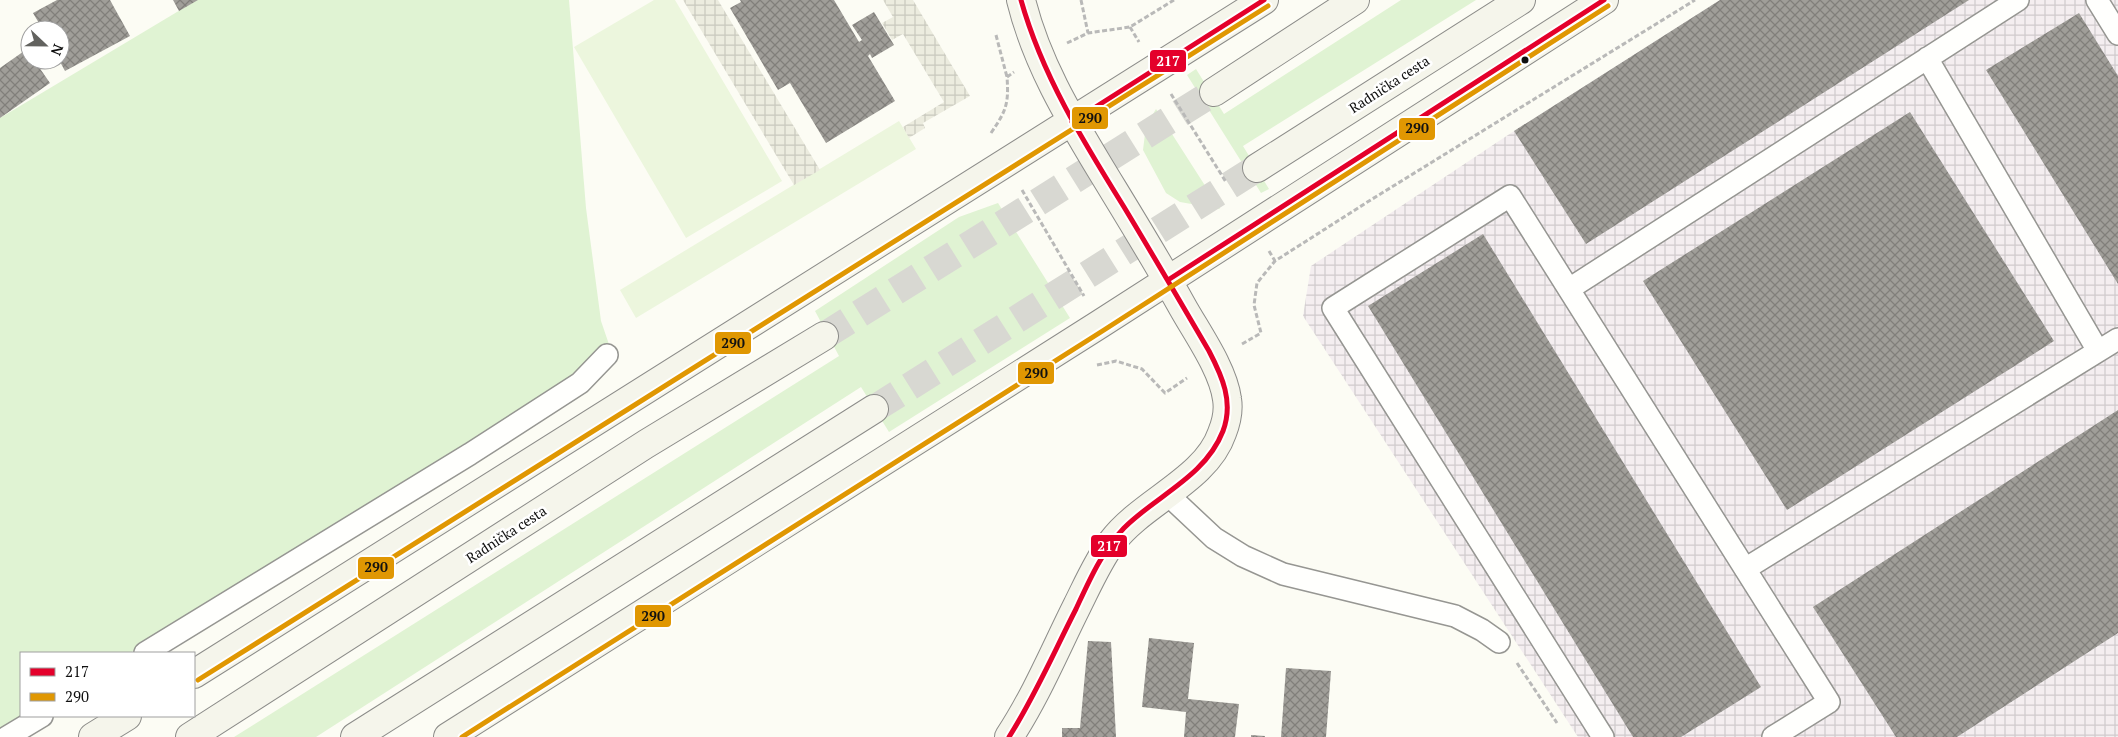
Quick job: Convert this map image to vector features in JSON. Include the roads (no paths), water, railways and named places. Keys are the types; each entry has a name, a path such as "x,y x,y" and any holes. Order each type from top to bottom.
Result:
{"main road":[{"path":"1009,737 1036,691 1099,562 1113,541 1166,493 1192,474 1211,456 1222,435 1227,418 1227,399 1213,362 1168,280 1072,122 1039,56 1021,0"},
{"path":"195,673 1264,0"},
{"path":"1214,92 1355,0"},
{"name":"Radnička cesta","path":"1257,168 1521,0"},
{"path":"448,737 1168,280 1604,0"},
{"name":"Radnička cesta","path":"190,737 646,444 824,336"},
{"path":"355,737 874,409"},
{"path":"93,737 125,717"}],"lane":[{"path":"1569,289 2018,0"},
{"path":"2097,0 2118,34"},
{"path":"1927,58 2098,351"},
{"path":"1603,737 1333,308 1510,196 1829,702 1773,737"},
{"path":"1745,569 2118,339"},
{"path":"147,652 494,439 580,383 607,355"},
{"path":"1166,493 1214,538 1259,564 1283,574 1455,616 1482,630 1499,642"},
{"path":"7,737 40,717"}],"tunnel":[{"path":"824,336 1214,92"},
{"path":"874,409 1257,168"}]}
